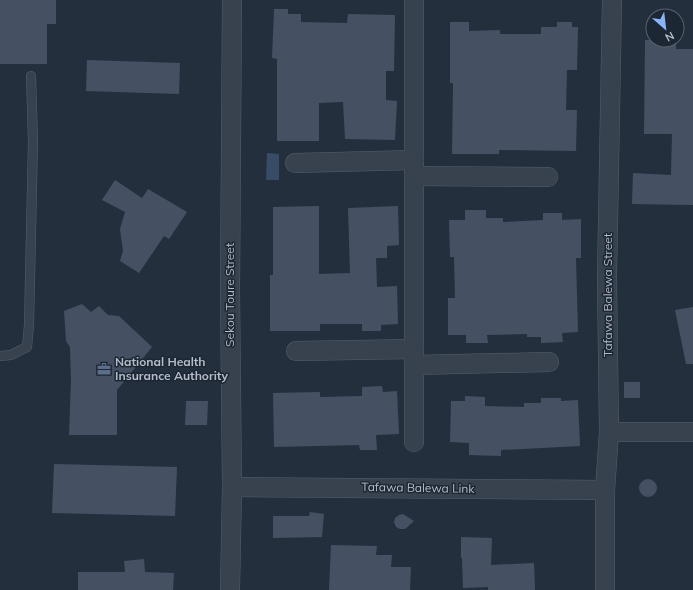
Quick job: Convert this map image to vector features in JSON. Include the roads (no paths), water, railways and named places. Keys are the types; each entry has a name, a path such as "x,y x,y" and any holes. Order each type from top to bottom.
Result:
{"street":[{"name":"Sekou Toure Street","path":"230,590 232,487 230,292 232,0"},
{"path":"414,0 414,442"},
{"name":"Tafawa Balewa Street","path":"604,590 605,490 609,432 607,278 612,0"},
{"path":"295,163 414,168 548,177"},
{"path":"296,351 548,362"},
{"path":"609,432 693,432"},
{"name":"Tafawa Balewa Link","path":"232,487 605,490"}],"lane":[{"path":"0,356 11,356 27,347 29,325 32,141 31,76"}],"water":[{"path":"267,153 279,154 279,180 266,180"}],"place":[{"name":"National Health Insurance Authority","path":"104,369"}]}
